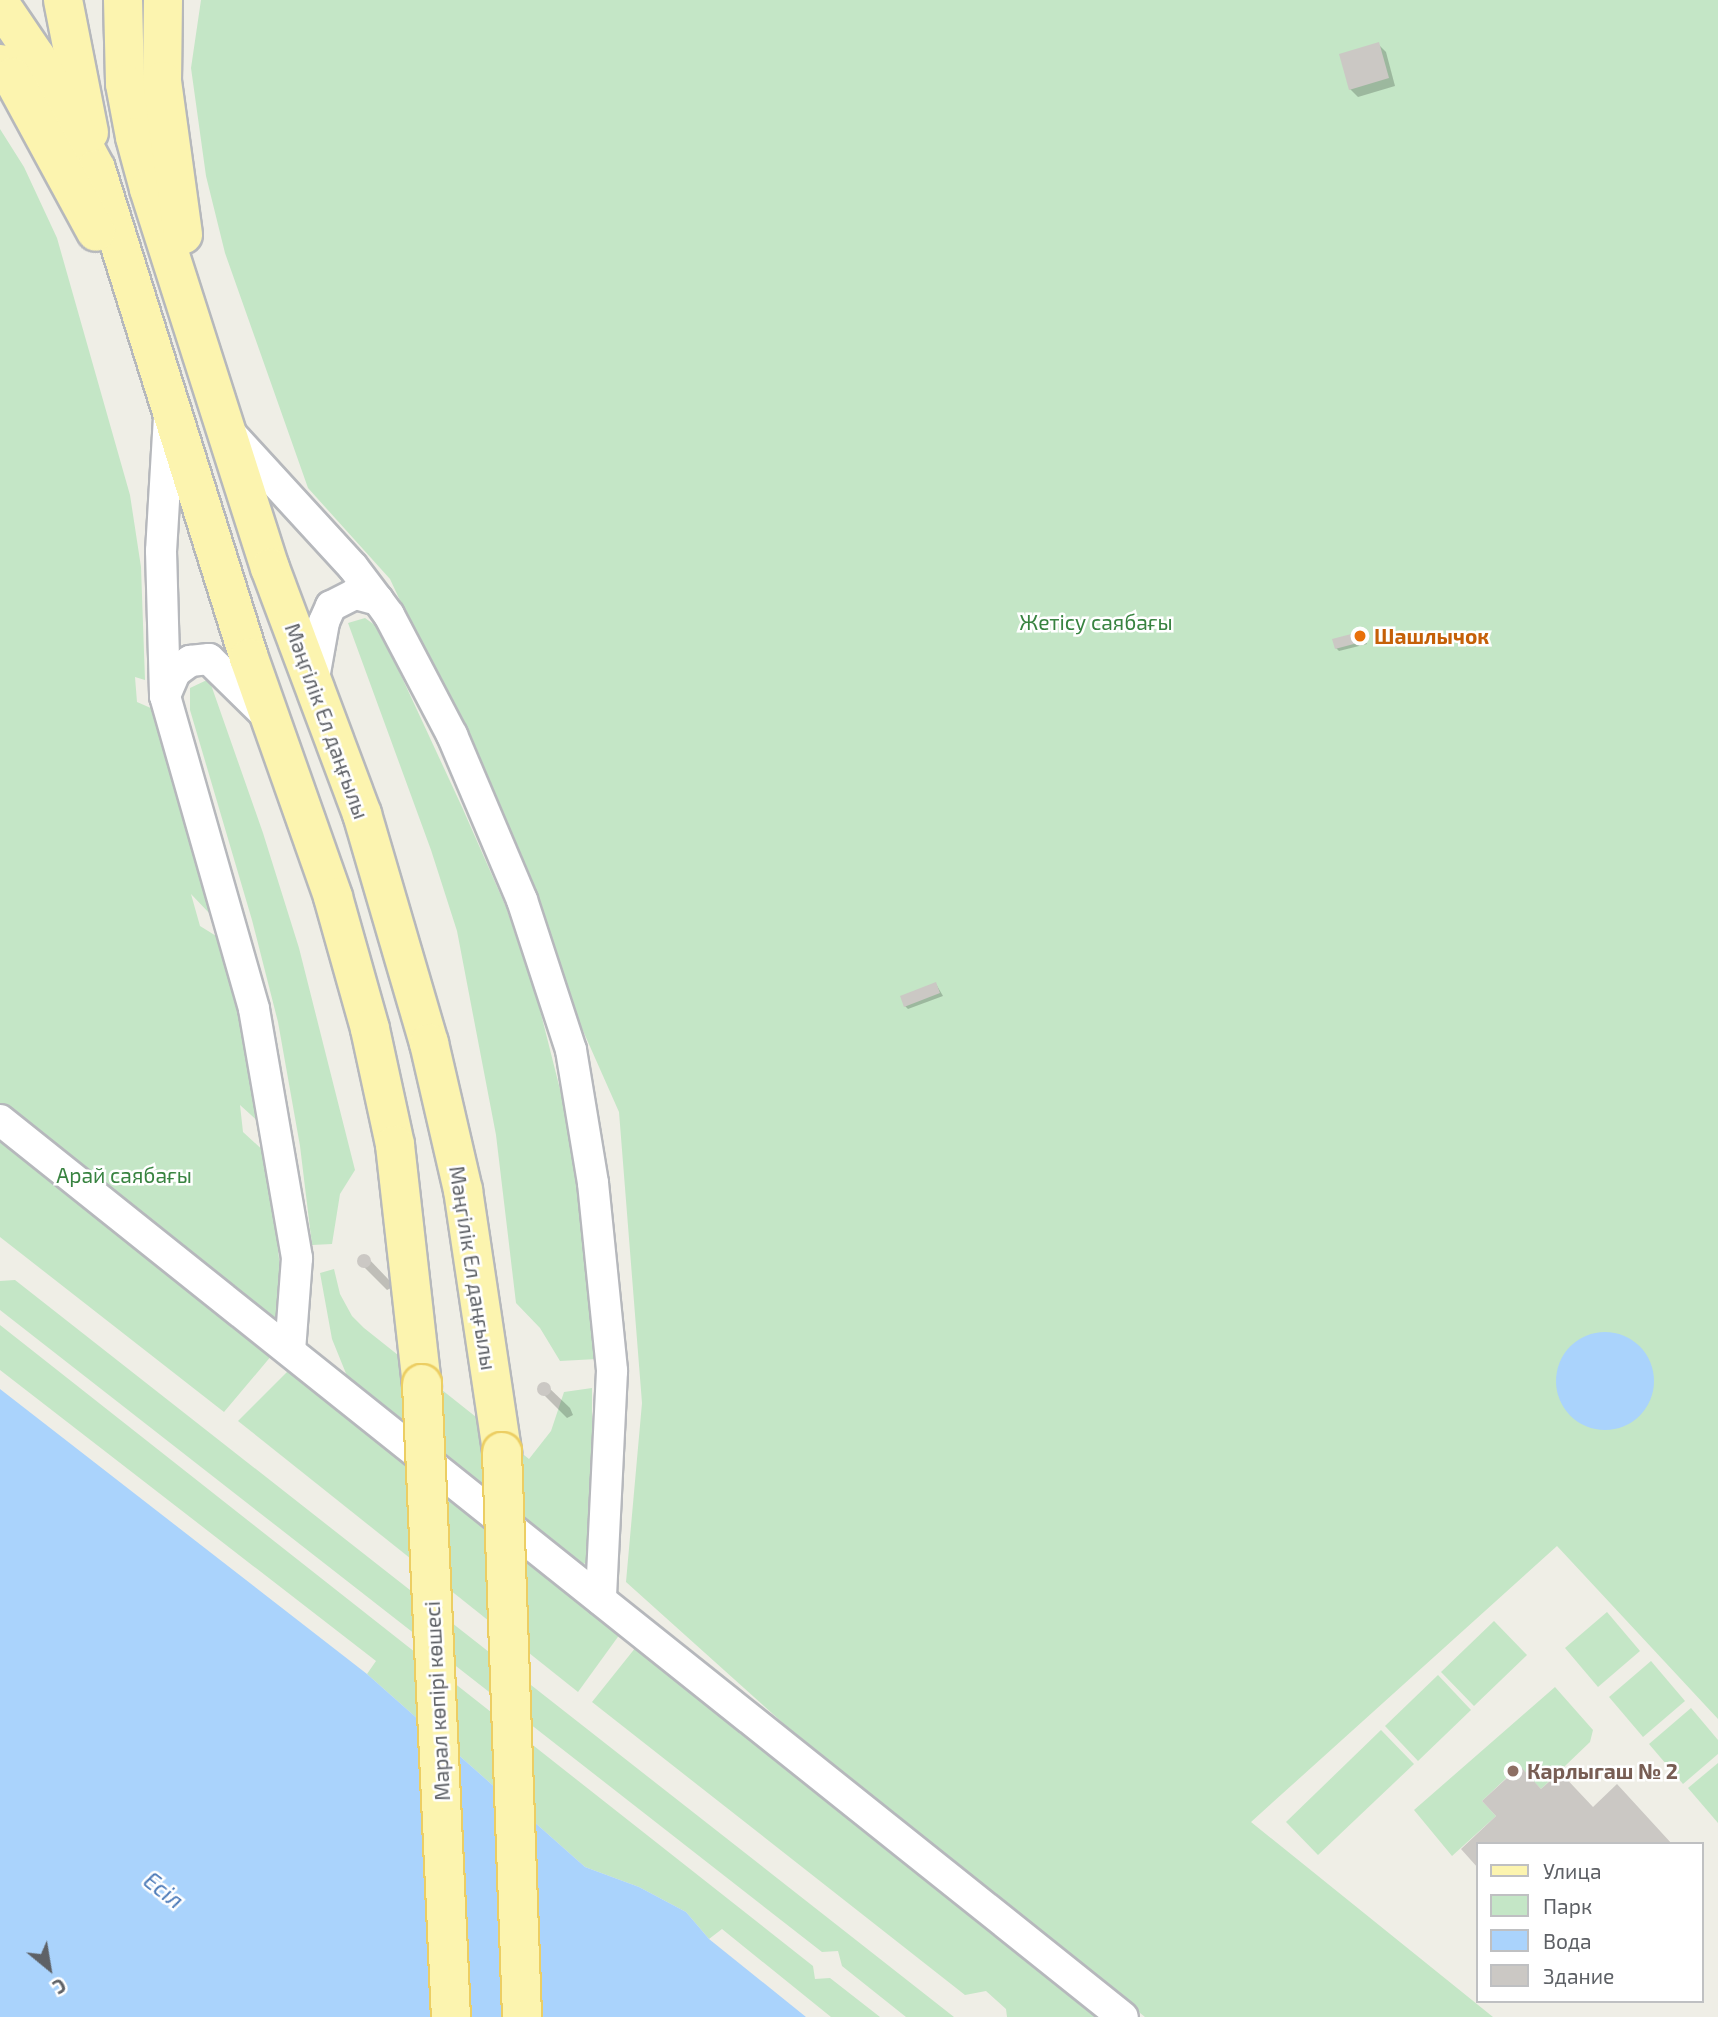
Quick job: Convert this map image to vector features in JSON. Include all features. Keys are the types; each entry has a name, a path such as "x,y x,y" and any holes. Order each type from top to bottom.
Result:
{"main road":[{"path":"63,0 96,169 169,411 272,720"},
{"name":"Мәңгілік Ел даңғылы","path":"123,0 125,84 135,137 223,424 313,684 362,814 429,1043 463,1190 502,1452 522,2017"},
{"path":"163,0 162,80 196,334"},
{"path":"0,4 36,57 96,169"},
{"path":"0,64 12,77 86,209 159,371"},
{"name":"Марал көпірі көшесі","path":"272,720 333,897 370,1029 395,1145 422,1384 451,2017"}],"street":[{"path":"169,411 161,551 165,696 254,1009 297,1258 290,1351"},
{"path":"223,424 353,567 390,615 452,735 522,900 571,1050 593,1183 612,1371 601,1600"},
{"path":"313,684 324,622 331,606 355,594 378,600"},
{"path":"165,696 175,672 190,661 209,659 272,720"},
{"path":"0,1120 1123,2017"}],"green space":[{"name":"Жетісу саябағы","path":"201,0 1718,0 1718,1719 1557,1546 1251,1822 1493,2017 1145,2017 785,1725 626,1582 642,1403 619,1112 580,1024 527,873 390,579 308,488 225,253 206,176 191,68"},
{"name":"Арай саябағы","path":"0,129 24,167 57,238 130,495 141,567 145,680 135,677 137,702 153,709 210,914 191,894 200,926 221,939 239,1006 261,1124 240,1105 243,1132 268,1155 284,1306 274,1319 267,1314 272,1355 224,1412 0,1237"},
{"path":"365,618 379,628 462,807 506,907 538,1002 572,1137 597,1359 560,1361 540,1328 516,1303 496,1135 457,931 431,850 348,623"},
{"path":"209,679 263,833 299,948 355,1170 340,1194 332,1244 312,1245 300,1146 278,1022 252,920 190,710 190,688"},
{"path":"334,1269 340,1294 352,1316 364,1328 529,1459 551,1431 564,1392 592,1388 592,1557 587,1563 578,1565 568,1559 347,1376 332,1339 320,1273"},
{"path":"15,1280 954,2017 906,2017 842,1966 838,1951 822,1952 0,1310 0,1281"},
{"path":"0,1325 813,1966 815,1979 830,1978 880,2017 831,2017 722,1929 709,1939 686,1912 639,1887 585,1867 367,1674 376,1661 0,1370"},
{"path":"289,1370 620,1634 578,1692 238,1421"},
{"path":"1607,1612 1640,1651 1598,1687 1565,1648"},
{"path":"1494,1621 1527,1655 1474,1706 1441,1672"},
{"path":"636,1647 1100,2017 1007,2017 1006,2009 986,1991 965,1995 592,1702"},
{"path":"1651,1661 1685,1701 1643,1737 1609,1697"},
{"path":"1438,1675 1471,1710 1418,1761 1385,1726"},
{"path":"1555,1687 1593,1730 1590,1742 1541,1789 1519,1766 1482,1801 1496,1816 1452,1856 1414,1810"},
{"path":"1691,1708 1718,1740 1718,1754 1683,1784 1649,1744"},
{"path":"1381,1730 1414,1764 1318,1855 1286,1822"},
{"path":"1718,1763 1718,1823 1688,1788"}],"water":[{"path":"1605,1332 1624,1335 1640,1346 1651,1362 1654,1381 1651,1400 1640,1416 1624,1427 1605,1430 1586,1427 1570,1416 1559,1400 1556,1381 1559,1362 1570,1346 1586,1335"},
{"name":"Есіл","path":"0,1389 367,1674 585,1867 639,1887 686,1912 709,1939 806,2017 0,2017"}],"building":[{"path":"1379,42 1389,78 1349,90 1339,54"},
{"path":"1363,631 1365,641 1335,649 1332,639"},
{"path":"936,982 940,993 904,1007 900,996"},
{"path":"364,1254 369,1256 369,1266 364,1268 359,1266 357,1261 359,1256"},
{"path":"544,1382 549,1384 549,1394 544,1396 539,1394 537,1389 539,1384"},
{"name":"Карлыгаш № 2","path":"1520,1766 1541,1789 1560,1772 1593,1807 1617,1784 1670,1842 1476,1842 1476,1866 1461,1849 1496,1816 1482,1801"}],"place":[{"name":"Шашлычок","path":"1360,636"},
{"name":"Карлыгаш № 2","path":"1513,1771"}]}
